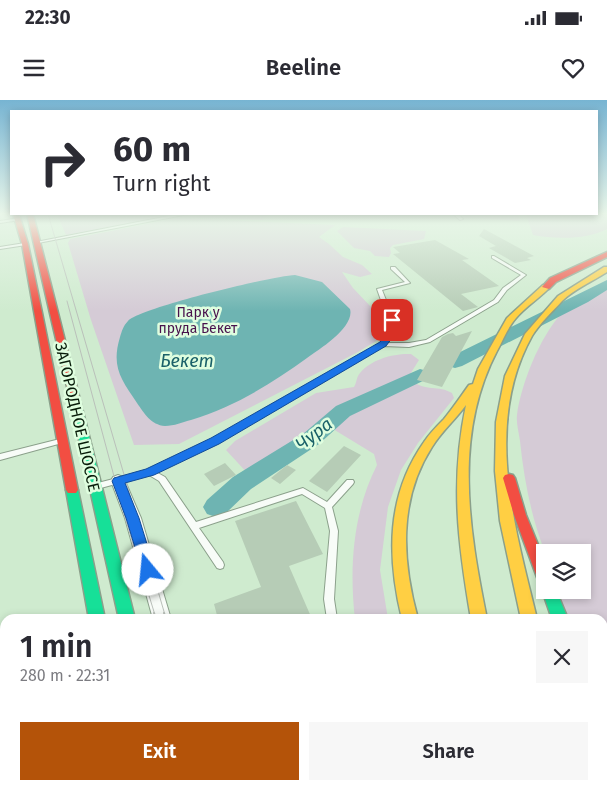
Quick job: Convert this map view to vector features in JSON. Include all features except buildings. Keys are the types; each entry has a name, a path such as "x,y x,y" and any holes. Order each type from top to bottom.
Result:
{"main road":[{"name":"ЗАГОРОДНОЕ ШОССЕ","path":"25,246 97,614"},
{"name":"ЗАГОРОДНОЕ ШОССЕ","path":"39,246 94,486 126,614"},
{"path":"478,614 464,528 462,471 466,424 474,384 488,351 513,314 543,287 578,266 607,254"},
{"path":"528,614 505,511 499,445 500,418 505,387 515,358 525,338 538,320 564,295 602,271"},
{"path":"409,614 399,570 397,533 401,503 410,475 425,448 474,384"},
{"path":"499,445 520,515 536,557"},
{"path":"552,599 558,614"}],"street":[{"path":"118,481 133,518 161,614"}],"lane":[{"path":"383,344 409,345 428,341 496,300 505,289 524,275 494,257"},
{"path":"94,486 150,472 215,441 383,344 390,334 392,320 379,289 408,283 393,268"},
{"path":"0,458 62,440"},
{"path":"150,472 162,479 220,565"},
{"path":"328,506 350,482"},
{"path":"194,526 303,491 328,506 334,531 329,599 331,614"}],"green space":[{"name":"Парк у пруда Бекет","path":"69,246 331,246 343,257 362,265 372,274 360,277 342,272 353,288 372,308 383,337 358,352 179,444 134,445 91,320"},
{"path":"352,246 392,246 389,257 375,256 370,251"},
{"path":"607,280 607,614 566,614 561,599 591,599 591,544 542,544 529,498 517,425 519,403 527,375 539,348 553,324 571,304"},
{"path":"411,354 419,360 409,376 416,384 442,389 452,393 454,398 418,443 401,470 388,507 380,570 387,614 354,614 353,560 355,540 363,502 377,465 374,454 333,429 326,431 258,476 250,476 226,450 235,441 316,393 354,387 360,373 370,364 398,355"}],"water":[{"name":"Бекет","path":"295,275 322,282 350,309 347,323 335,337 280,377 237,402 207,415 168,426 160,425 148,418 126,387 117,365 117,347 128,321 156,308 180,301 235,287"}],"waterway":[{"name":"Чура","path":"455,362 582,299 607,284"},
{"name":"Чура","path":"216,507 242,483 311,439 343,411 420,375"}],"tram line":[{"path":"57,246 165,614"},
{"path":"67,301 126,521 155,614"}],"traffic: fast":[{"path":"76,404 126,614"},
{"path":"72,490 96,614"},
{"path":"552,599 558,614"}],"traffic: slow":[{"path":"528,614 507,521 501,471 501,422 510,376 529,334 561,298 607,269"},
{"path":"478,614 472,584 463,511 464,439 471,403 483,369 508,323 518,311 546,287"},
{"path":"409,614 400,575 398,553 398,531 406,487 428,443 451,417 473,387"}],"traffic: jam":[{"path":"25,246 72,490"},
{"path":"38,246 76,404"},
{"path":"546,287 553,280 607,254"},
{"path":"509,478 520,515 536,557"}],"route":[{"path":"148,570 133,518 118,481 150,472 215,441 383,344 390,334 392,320"}]}
